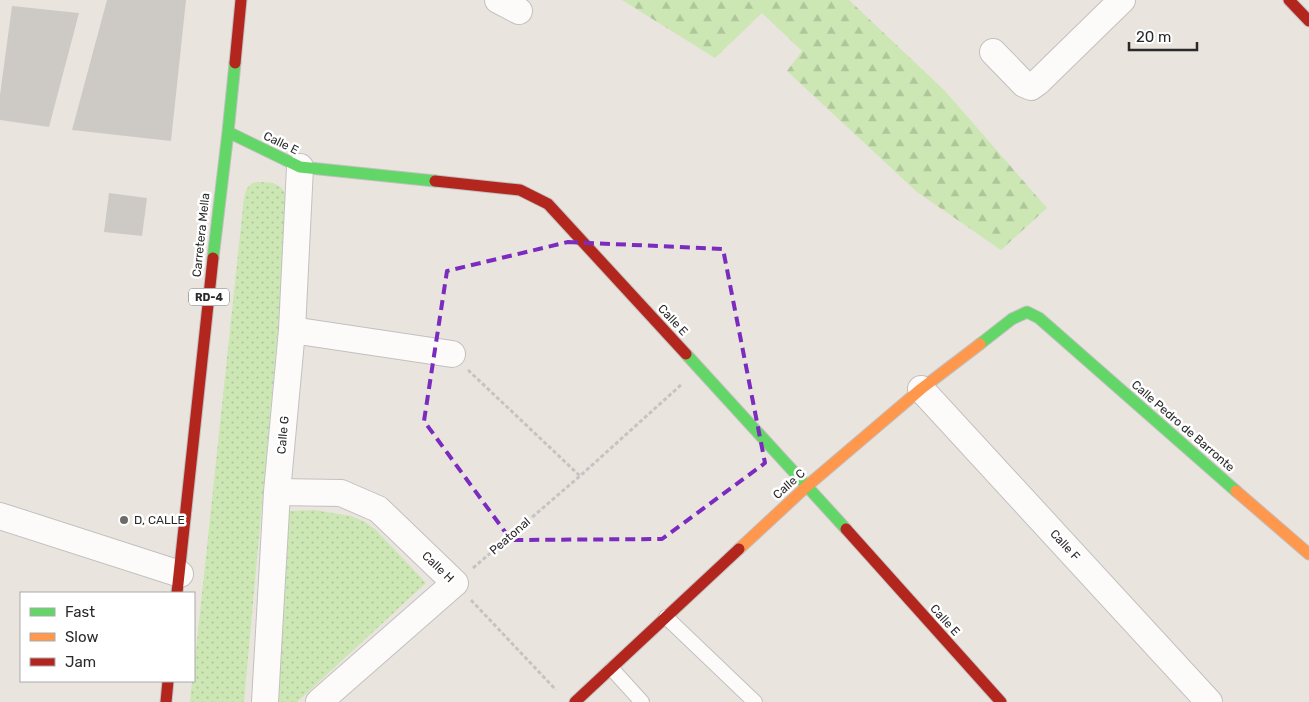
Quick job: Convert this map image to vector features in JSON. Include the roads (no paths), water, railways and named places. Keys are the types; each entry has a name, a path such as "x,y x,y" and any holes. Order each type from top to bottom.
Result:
{"street":[{"name":"Carretera Mella","path":"179,584 241,0"},
{"path":"992,52 1024,84 1031,87 1122,0"},
{"path":"1289,0 1309,21"},
{"name":"Calle E","path":"228,132 300,167 520,190 548,204 807,486 1001,702"},
{"name":"Calle G","path":"265,702 277,492 292,330 300,167"},
{"name":"Calle C","path":"575,702 807,486 921,389 1012,319 1027,312 1039,318"},
{"name":"Calle Pedro de Barronte","path":"1039,318 1309,554"},
{"path":"292,330 452,354"},
{"name":"Calle F","path":"921,389 1209,702"},
{"name":"Calle H","path":"277,492 341,493 378,509 455,583 319,702"},
{"path":"0,516 179,584"},
{"path":"166,702 168,682"}],"lane":[{"path":"666,617 755,702"},
{"path":"612,668 642,702"}],"place":[{"name":"D, CALLE","path":"124,520"}]}
